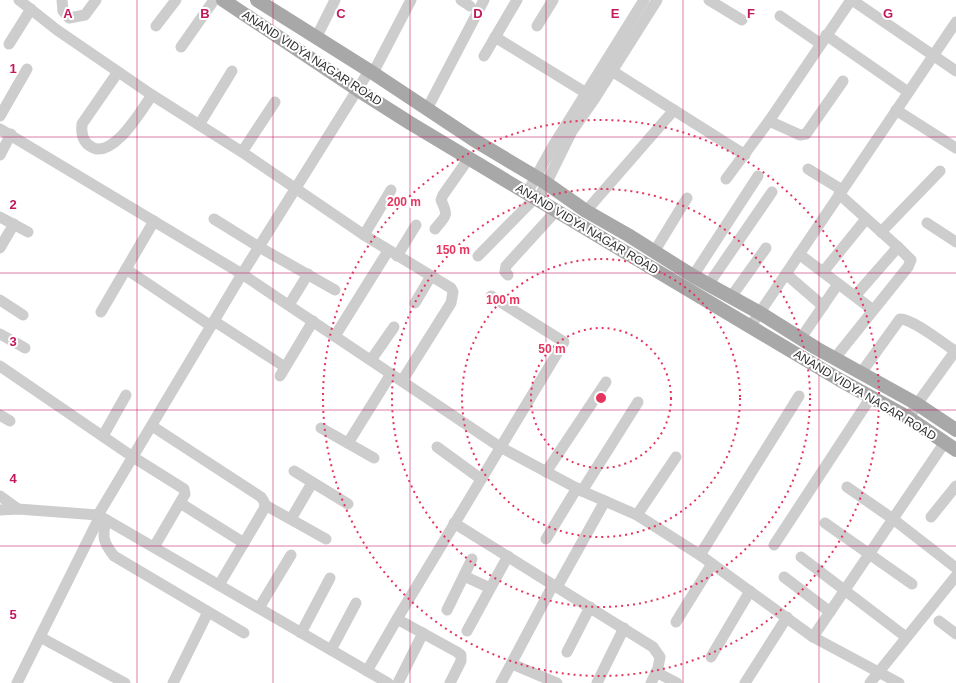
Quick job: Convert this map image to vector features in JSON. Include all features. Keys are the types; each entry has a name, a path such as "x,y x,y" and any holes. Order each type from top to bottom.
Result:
{"main road":[{"name":"ANAND VIDYA NAGAR ROAD","path":"223,0 358,90 750,327 909,418 951,446"},
{"name":"ANAND VIDYA NAGAR ROAD","path":"257,0 427,108 474,140 541,180 586,211 693,276 917,404 956,430"}],"street":[{"path":"19,0 57,30 152,95 242,152 364,236 451,288 453,292 451,303 402,381"},
{"path":"62,0 63,11 69,18 85,15 96,0"},
{"path":"156,26 176,0"},
{"path":"181,47 214,0"},
{"path":"316,38 336,0"},
{"path":"17,683 133,457 242,274 358,90 371,72 411,0"},
{"path":"427,108 484,0"},
{"path":"484,56 517,0"},
{"path":"537,26 553,0"},
{"path":"478,256 533,197 541,180 553,146 590,95 644,0"},
{"path":"590,95 612,71 657,0"},
{"path":"709,0 742,20"},
{"path":"726,179 770,122 852,0 956,71"},
{"path":"9,44 30,9"},
{"path":"780,16 824,40 908,92"},
{"path":"750,327 956,22"},
{"path":"495,37 590,95"},
{"path":"0,116 26,69"},
{"path":"612,71 745,155"},
{"path":"118,72 82,124 81,131 83,140 90,147 99,150 112,145 120,138 152,95"},
{"path":"199,125 232,72"},
{"path":"770,122 800,135 806,134 843,80"},
{"path":"242,152 275,102"},
{"path":"586,211 674,110"},
{"path":"896,110 956,148"},
{"path":"0,128 242,274 500,446 579,490 637,515 700,555 813,637 899,683"},
{"path":"0,155 11,134"},
{"path":"435,229 446,216 446,210 441,200 443,195 469,158"},
{"path":"808,169 840,192 866,219 911,260 910,264 835,358"},
{"path":"881,232 940,171"},
{"path":"693,276 758,176"},
{"path":"364,236 392,190"},
{"path":"708,284 772,192"},
{"path":"654,252 686,198"},
{"path":"508,276 505,272 506,266 556,211"},
{"path":"0,217 28,232"},
{"path":"214,219 259,247 335,290"},
{"path":"823,272 866,219"},
{"path":"101,312 154,221"},
{"path":"927,222 956,242"},
{"path":"0,248 14,224"},
{"path":"336,336 393,254 416,225"},
{"path":"855,296 898,247"},
{"path":"731,297 766,248"},
{"path":"799,254 873,310"},
{"path":"126,269 213,323 282,371 313,322"},
{"path":"289,305 308,274"},
{"path":"786,274 823,306"},
{"path":"415,303 431,276"},
{"path":"801,338 838,284"},
{"path":"367,671 500,446 564,342 491,296"},
{"path":"0,300 23,315"},
{"path":"861,373 900,319 906,319 913,323 955,351 917,404 909,418"},
{"path":"371,360 394,327"},
{"path":"0,334 24,348"},
{"path":"0,366 133,457 182,486 186,492 154,547"},
{"path":"348,443 391,374"},
{"path":"546,472 606,382"},
{"path":"103,436 126,395"},
{"path":"700,555 799,396"},
{"path":"774,545 871,397"},
{"path":"546,539 638,402"},
{"path":"0,415 10,421"},
{"path":"152,426 262,497 265,505 264,509 219,585"},
{"path":"321,428 374,458"},
{"path":"813,637 893,519 951,446"},
{"path":"438,447 481,479"},
{"path":"637,515 676,456"},
{"path":"294,471 348,504"},
{"path":"291,519 312,482"},
{"path":"931,517 956,486"},
{"path":"847,487 893,519 956,568"},
{"path":"0,496 18,509"},
{"path":"501,683 555,586 605,501"},
{"path":"180,503 244,543"},
{"path":"265,505 326,539"},
{"path":"0,510 18,509 102,517 388,683"},
{"path":"102,517 104,540 114,556 244,633"},
{"path":"454,523 653,647 660,657 658,668 650,683"},
{"path":"825,523 912,584"},
{"path":"259,608 291,555"},
{"path":"467,631 508,556"},
{"path":"801,557 906,638"},
{"path":"447,610 472,559"},
{"path":"676,622 712,564"},
{"path":"464,576 490,588"},
{"path":"870,683 956,576"},
{"path":"784,577 830,612"},
{"path":"301,633 330,578"},
{"path":"711,658 750,591"},
{"path":"331,650 356,603"},
{"path":"567,652 590,607"},
{"path":"173,683 208,612"},
{"path":"745,683 787,617"},
{"path":"397,619 461,655 461,661 450,683"},
{"path":"939,621 955,631"},
{"path":"598,683 624,628"},
{"path":"398,683 423,633"},
{"path":"40,637 125,683"},
{"path":"512,664 557,683"},
{"path":"656,672 677,683"}]}
